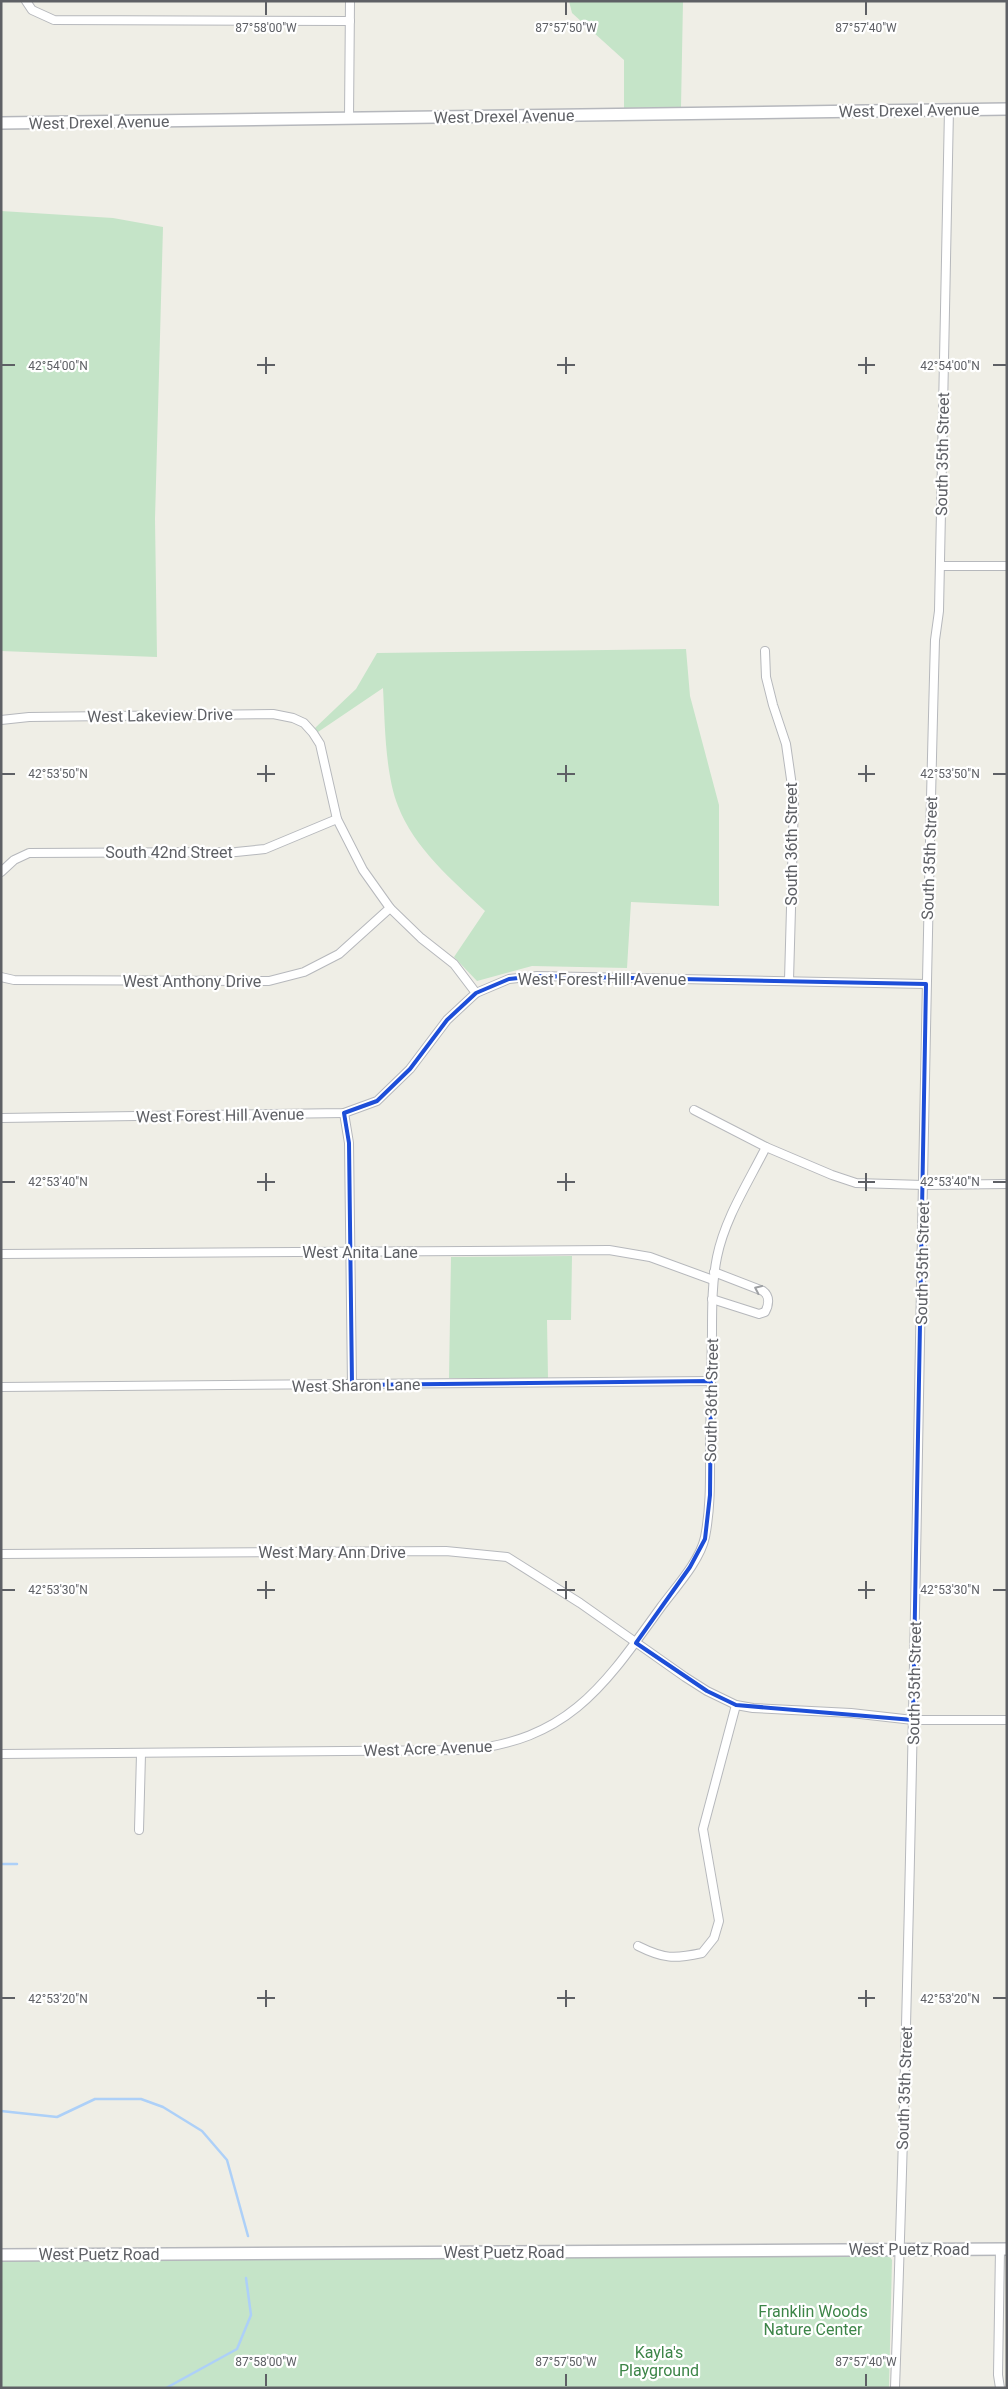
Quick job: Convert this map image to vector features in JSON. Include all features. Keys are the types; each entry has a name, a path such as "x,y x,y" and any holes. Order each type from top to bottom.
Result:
{"street":[{"path":"26,1 32,10 54,20 350,21"},
{"path":"350,1 350,118"},
{"name":"South 35th Street","path":"895,2388 913,1720 924,1185 926,984 935,640 939,611 949,109"},
{"name":"West Drexel Avenue","path":"1,123 1007,109"},
{"path":"940,566 1007,566"},
{"name":"South 36th Street","path":"765,651 766,677 786,744 794,800 789,980"},
{"name":"West Lakeview Drive","path":"1,720 29,717 273,714 293,718 304,723 320,744 337,819"},
{"path":"337,819 363,870 390,908 421,938 454,964 476,993"},
{"name":"South 42nd Street","path":"1,872 14,860 29,853 236,852 265,849 337,819"},
{"name":"West Anthony Drive","path":"1,978 14,980 269,981 304,972 338,954 390,908"},
{"name":"West Forest Hill Avenue","path":"1,1118 344,1113 377,1100 410,1069 447,1020 476,993 510,979 537,976 926,984"},
{"path":"694,1110 766,1147 832,1176 856,1183 924,1185 1007,1184"},
{"path":"344,1113 349,1143 352,1385"},
{"name":"South 36th Street","path":"636,1642 690,1568 704,1539 710,1495 712,1299 714,1276 720,1243 729,1218 766,1147"},
{"name":"West Anita Lane","path":"1,1254 616,1250 650,1257 763,1290 768,1295 765,1312 759,1314 712,1299"},
{"name":"West Sharon Lane","path":"1,1387 711,1381"},
{"name":"West Mary Ann Drive","path":"1,1554 446,1551 507,1557 553,1585 636,1642"},
{"path":"636,1642 707,1691 736,1704 762,1709 851,1713 913,1720 1007,1720"},
{"name":"West Acre Avenue","path":"1,1754 465,1750 504,1745 542,1731 583,1705 636,1642"},
{"path":"638,1946 658,1956 682,1957 702,1953 714,1938 719,1921 703,1829 736,1704"},
{"path":"139,1830 141,1754"},
{"path":"1000,2388 998,2375 1004,2249"},
{"name":"West Puetz Road","path":"1,2255 1004,2249"}],"highlighted area":[{"path":"537,976 926,984 913,1720 736,1705 707,1691 636,1643 690,1567 705,1539 710,1495 711,1381 352,1385 349,1143 344,1113 377,1101 410,1069 447,1020 476,993 509,979"}],"green space":[{"path":"569,1 683,1 681,107 624,108 624,60 572,13"},
{"path":"1,211 113,218 163,227 155,519 157,657 1,651"},
{"path":"686,649 690,696 719,805 719,906 631,902 627,968 532,966 477,981 454,957 485,911 424,850 405,821 398,806 390,779 388,764 383,688 318,732 315,728 356,689 377,653"},
{"path":"572,1256 571,1320 547,1320 548,1378 449,1378 451,1257"},
{"name":"Franklin Woods Nature Center","path":"889,2255 892,2260 889,2388 1,2388 1,2261 295,2256"}],"waterway":[{"path":"1,1864 17,1864"},
{"path":"1,2111 57,2117 95,2099 141,2099 163,2107 202,2131 227,2160 248,2236"},
{"path":"166,2388 237,2349 251,2315 246,2278"}],"park label":[{"name":"Kayla's Playground","path":"659,2361"}]}
